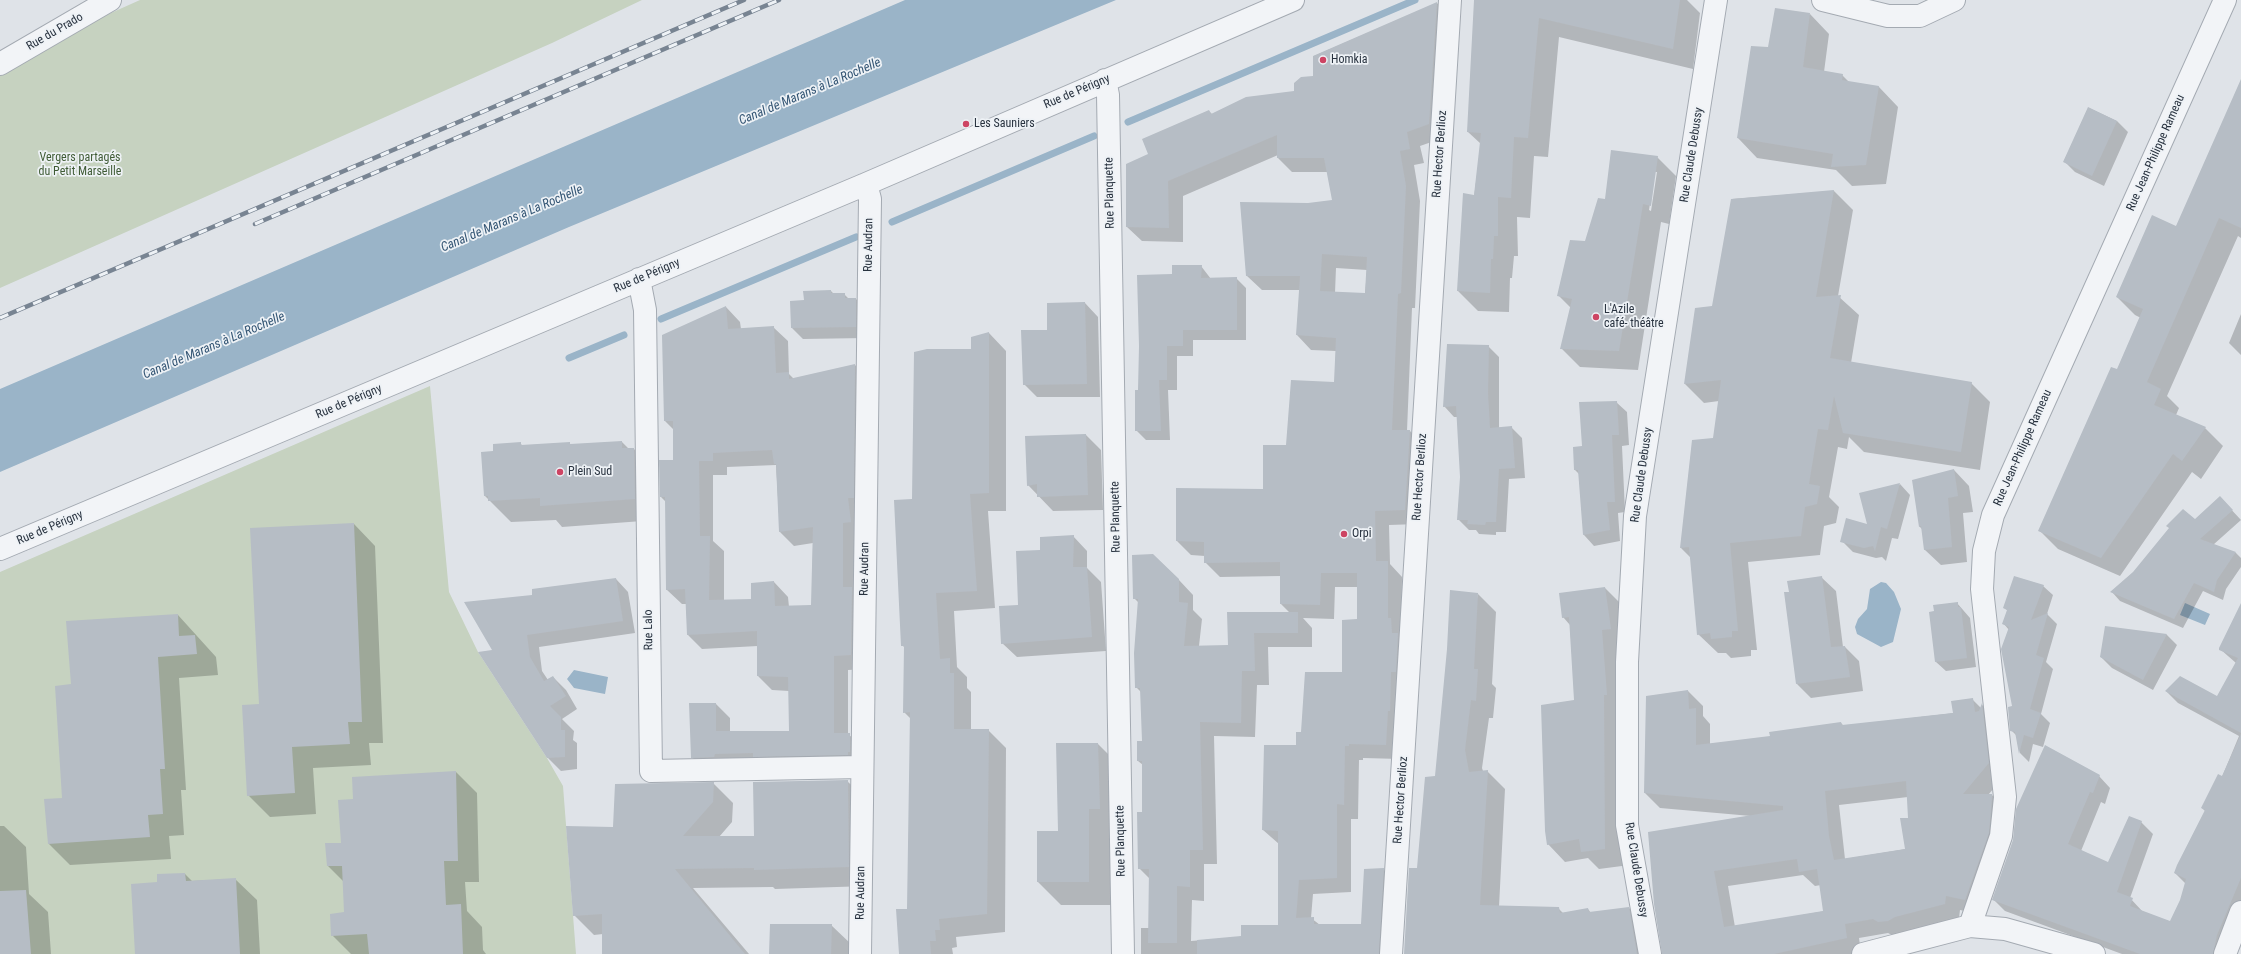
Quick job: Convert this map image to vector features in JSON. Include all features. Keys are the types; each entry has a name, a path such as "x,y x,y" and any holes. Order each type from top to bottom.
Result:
{"street":[{"name":"Rue du Prado","path":"0,64 110,0"},
{"name":"Rue de Périgny","path":"0,549 866,184 1293,0"},
{"name":"Rue Hector Berlioz","path":"1391,954 1450,0"},
{"name":"Rue Claude Debussy","path":"1650,954 1627,825 1627,662 1635,516 1716,0"},
{"path":"1823,0 1888,16 1920,16 1954,0"},
{"name":"Rue Jean-Philippe Rameau","path":"1970,926 2001,836 2005,797 1982,589 1984,551 1993,515 2225,0"},
{"name":"Rue Planquette","path":"1105,80 1108,95 1123,954"},
{"name":"Rue Audran","path":"860,954 870,199 866,184"},
{"name":"Rue Lalo","path":"639,279 645,310 651,771 862,767"},
{"path":"2225,954 2241,912"},
{"path":"1863,954 1970,926 2005,929 2094,954"}],"green space":[{"name":"Vergers partagés du Petit Marseille","path":"140,0 642,0 552,43 0,288 0,76 102,17"},
{"path":"430,386 449,592 478,652 547,758 563,786 576,954 0,954 0,572"}],"water":[{"name":"Canal de Marans à La Rochelle","path":"905,0 1116,0 569,227 0,472 0,389"},
{"path":"1881,582 1886,583 1894,592 1901,609 1893,642 1881,647 1857,634 1855,627 1858,619 1867,609 1870,589"},
{"path":"2185,603 2210,614 2205,625 2180,615"},
{"path":"574,670 608,677 605,694 574,688 567,679"}],"building":[{"path":"1474,0 1680,0 1673,49 1539,18 1528,138 1514,137 1511,198 1498,197 1498,236 1494,236 1493,259 1491,259 1490,293 1457,291 1463,193 1474,195 1481,133 1467,132"},
{"path":"1437,2 1429,124 1407,132 1410,149 1400,151 1406,186 1401,293 1398,294 1392,430 1410,430 1405,510 1375,511 1376,561 1388,561 1388,618 1391,618 1392,633 1398,633 1396,672 1391,672 1390,711 1388,711 1386,745 1349,744 1349,746 1345,746 1344,805 1337,804 1337,878 1299,880 1296,918 1314,917 1314,924 1361,924 1364,869 1384,868 1379,954 1197,954 1197,940 1241,936 1241,925 1278,925 1278,831 1262,830 1264,745 1296,745 1296,732 1301,732 1305,672 1342,672 1342,620 1357,619 1357,573 1321,573 1320,605 1280,604 1280,562 1204,563 1204,542 1176,541 1176,488 1263,489 1263,445 1286,445 1291,380 1334,382 1336,338 1296,335 1300,276 1246,276 1240,202 1308,203 1332,200 1324,158 1277,158 1277,135 1168,181 1169,228 1126,227 1126,164 1148,154 1142,139 1209,110 1211,114 1246,97 1294,91 1294,83 1301,77 1313,76 1313,56","holes":["1322,254 1367,257 1365,293 1320,291"]},
{"path":"1775,8 1810,13 1803,67 1843,74 1842,80 1879,86 1866,165 1831,167 1833,154 1737,138 1751,46 1768,47"},
{"path":"2241,79 2241,228 2219,218 2147,382 2161,389 2154,405 2206,427 2182,461 2173,454 2101,558 2038,531 2111,367 2117,369 2143,309 2116,297 2152,215 2176,226"},
{"path":"2088,107 2117,121 2092,176 2063,162"},
{"path":"1611,150 1658,156 1651,206 1643,204 1619,351 1560,349 1572,299 1557,296 1570,240 1585,241 1598,198 1605,199"},
{"path":"1834,190 1816,297 1841,295 1830,358 1972,382 1961,452 1843,433 1834,396 1828,430 1818,429 1809,484 1820,486 1817,504 1805,507 1801,536 1730,543 1738,631 1732,631 1732,637 1711,639 1710,633 1697,635 1689,547 1680,548 1692,440 1713,438 1721,380 1684,384 1695,308 1712,306 1731,199"},
{"path":"1172,265 1202,265 1201,278 1237,277 1237,330 1183,330 1183,346 1167,346 1167,380 1159,380 1161,431 1135,431 1135,390 1138,390 1139,346 1137,275 1172,274"},
{"path":"831,290 831,293 845,293 845,298 856,298 856,327 791,328 790,301 804,300 803,291"},
{"path":"1085,302 1087,384 1023,385 1021,330 1047,330 1047,303"},
{"path":"726,306 728,329 774,326 776,373 789,372 789,379 855,364 854,498 848,498 851,522 843,523 843,587 852,587 851,655 834,656 834,733 850,733 850,752 848,752 848,755 753,757 753,753 715,754 714,757 691,758 689,703 716,703 716,731 789,731 788,677 757,676 757,631 687,635 685,589 666,590 665,497 660,497 659,460 673,460 673,421 664,421 662,335","holes":["772,450 774,464 776,464 779,532 813,527 811,605 775,606 774,581 751,583 751,599 709,600 710,536 700,536 699,461 713,461 713,453"]},
{"path":"989,332 989,493 970,494 977,591 936,593 940,659 950,658 950,673 954,673 954,729 989,729 987,914 939,919 940,930 935,930 936,941 930,941 931,954 899,954 896,909 907,909 910,712 903,713 904,646 901,646 894,500 912,499 914,352 927,349 971,349 971,337"},
{"path":"1447,344 1489,345 1488,393 1490,428 1512,426 1515,468 1499,469 1496,522 1486,522 1485,525 1467,524 1468,520 1457,520 1460,477 1456,406 1443,407"},
{"path":"1617,401 1619,435 1612,435 1615,502 1607,502 1610,530 1583,535 1578,470 1574,470 1573,447 1582,446 1579,402"},
{"path":"1086,434 1088,495 1037,497 1037,484 1027,486 1025,436"},
{"name":"Plein Sud","path":"622,441 622,448 634,448 635,499 540,506 540,498 488,501 488,496 484,496 481,452 493,451 493,444 521,442 521,445 570,442 570,444"},
{"path":"1954,469 1958,496 1948,498 1952,547 1924,550 1912,480"},
{"path":"1900,483 1887,529 1881,527 1875,551 1873,546 1864,548 1840,542 1846,518 1867,524 1859,493"},
{"path":"2220,496 2233,510 2200,539 2236,552 2217,580 2214,592 2194,583 2174,619 2110,592 2133,572 2169,528 2166,526 2183,509 2195,519"},
{"path":"354,523 362,722 348,722 350,744 292,747 295,793 247,796 242,705 259,704 250,528"},
{"path":"1074,535 1073,567 1087,567 1092,637 1001,644 999,606 1018,605 1016,551 1040,550 1040,537"},
{"path":"1153,554 1179,579 1179,602 1188,603 1184,646 1228,645 1227,612 1298,612 1298,633 1254,633 1255,671 1242,671 1241,723 1200,722 1203,850 1190,850 1190,887 1177,886 1177,943 1148,943 1149,869 1138,869 1137,812 1142,812 1142,761 1137,761 1137,741 1142,741 1140,688 1135,688 1134,653 1138,599 1133,599 1132,555"},
{"path":"1822,576 1831,647 1845,646 1850,677 1796,684 1784,592 1789,592 1787,581"},
{"path":"2014,576 2044,585 2031,620 2048,613 2036,655 2044,658 2030,709 2041,713 2033,738 2024,735 2019,754 2015,732 2010,731 2008,707 2012,706 2001,649 2009,627 2002,624 2007,610 2003,608"},
{"path":"616,578 623,621 527,635 530,657 544,681 553,676 566,696 550,706 561,717 561,730 565,730 565,757 547,758 478,652 492,650 464,602 532,595 532,589"},
{"path":"1605,587 1611,629 1602,630 1607,695 1604,695 1605,849 1581,852 1579,839 1547,845 1545,831 1541,705 1574,700 1569,617 1562,618 1559,593"},
{"path":"1450,590 1478,593 1474,669 1478,669 1476,701 1471,700 1465,750 1469,772 1488,770 1480,905 1559,907 1560,913 1588,908 1589,912 1629,907 1637,954 1404,954 1409,868 1417,868 1425,777 1435,776 1447,649"},
{"path":"1958,602 1958,607 1961,607 1967,658 1935,662 1929,612 1934,611 1933,605"},
{"path":"2241,603 2241,733 2165,691 2180,676 2217,696 2238,658 2219,650 2219,648"},
{"path":"178,614 179,636 195,635 197,654 158,657 165,769 160,769 163,814 148,815 150,837 48,844 44,799 62,798 55,686 71,684 66,621"},
{"path":"2105,626 2167,634 2143,680 2100,657"},
{"path":"1688,690 1689,709 1696,708 1696,745 1770,736 1769,732 1841,722 1842,725 1953,713 1951,701 1973,698 1975,712 1979,711 1982,703 1989,763 1963,794 1992,794 1989,833 1965,900 1946,896 1945,904 1895,917 1888,921 1878,922 1873,919 1845,924 1847,938 1774,954 1662,954 1654,904 1648,832 1783,810 1783,806 1644,793 1646,696","holes":["1906,781 1908,818 1900,818 1905,849 1834,860 1829,836 1825,791","1797,859 1799,872 1817,869 1823,911 1724,927 1714,871"]},
{"path":"2241,734 2241,878 2217,935 2213,954 2140,954 1992,900 2013,840 2016,809 2045,745 2100,775 2093,793 2090,792 2068,844 2108,862 2129,816 2142,821 2117,892 2133,898 2130,906 2170,921 2180,900 2186,879 2174,873 2177,865 2205,810 2201,808 2218,774 2222,776"},
{"path":"1056,743 1098,743 1100,809 1089,809 1089,882 1037,882 1037,831 1058,831"},
{"path":"456,771 458,861 444,861 446,905 461,904 463,954 369,954 367,934 331,936 330,914 344,912 342,866 327,866 325,843 341,843 338,800 353,799 352,777"},
{"path":"848,780 849,867 754,870 754,868 675,869 745,954 602,954 602,914 573,916 566,826 613,827 615,784 714,782 713,802 683,836 754,836 753,782"},
{"path":"185,873 186,881 236,878 240,954 135,954 131,884 157,882 157,874"},
{"path":"26,890 31,954 0,954 0,891"},
{"path":"770,924 832,924 831,954 769,954"}],"waterway":[{"path":"1128,122 1415,0"},
{"path":"892,222 1094,136"},
{"path":"661,319 856,237"},
{"path":"569,358 624,335"}],"railway":[{"path":"0,318 744,0"},
{"path":"255,224 779,0"}],"place":[{"name":"Homkia","path":"1323,60"},
{"name":"Les Sauniers","path":"966,124"},
{"name":"L'Azile café- théâtre","path":"1596,317"},
{"name":"Plein Sud","path":"560,472"},
{"name":"Orpi","path":"1344,534"}]}
